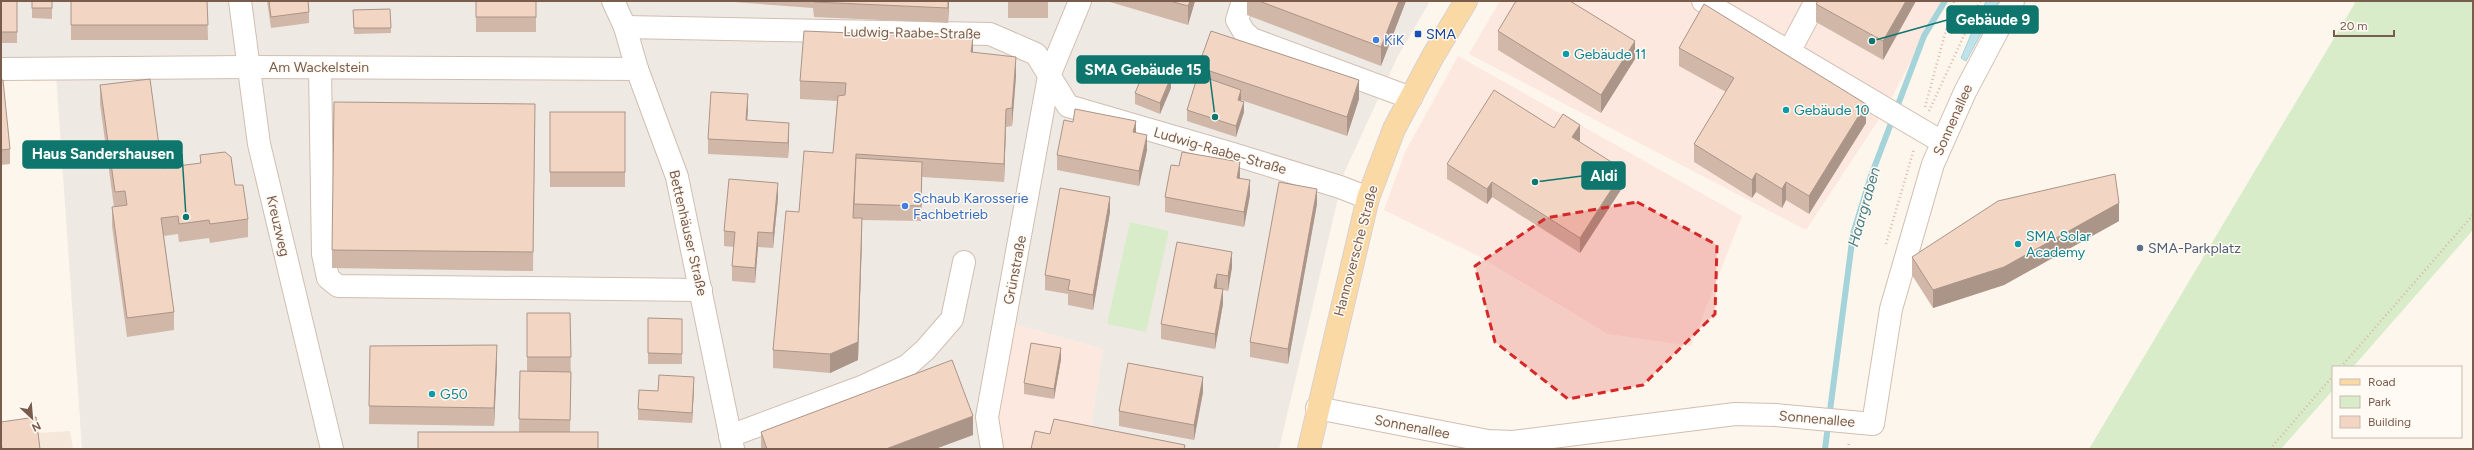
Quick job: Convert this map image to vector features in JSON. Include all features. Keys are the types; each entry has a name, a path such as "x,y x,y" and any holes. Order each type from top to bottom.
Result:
{"main road":[{"name":"Hannoversche Straße","path":"1308,449 1368,198 1394,129 1410,98 1466,1"}],"street":[{"name":"Kreuzweg","path":"240,1 247,67 259,144 332,449"},
{"name":"Bettenhäuser Straße","path":"613,1 625,27 636,69 677,177 731,442"},
{"name":"Grünstraße","path":"992,449 988,417 1049,76 1080,1"},
{"path":"1243,1 1237,20 1244,32 1252,39 1410,98"},
{"path":"1789,52 1816,1"},
{"name":"Sonnenallee","path":"1317,408 1488,441 1513,442 1735,414 1811,418 1873,424 1891,310 1933,164 1988,45 2013,1"},
{"path":"1711,3 1885,110 1942,142"},
{"name":"Ludwig-Raabe-Straße","path":"625,27 990,34 1036,54 1068,106 1241,156 1340,187 1368,198"},
{"name":"Am Wackelstein","path":"1,69 247,67 636,69"},
{"path":"320,68 323,254 328,278 338,286 701,290"},
{"path":"731,442 864,386 907,366 925,350 952,319 964,262"}],"path":[{"path":"1920,131 1927,93 1954,1"},
{"path":"2342,366 2473,215"},
{"path":"2270,449 2332,377"}],"highlighted area":[{"path":"1637,202 1717,245 1715,314 1643,385 1568,399 1495,342 1475,266 1546,218"}],"shaded area":[{"path":"1,1 1430,1 1397,58 1344,173 1279,449 1147,449 1090,434 1103,349 1011,323 991,415 995,449 82,449 55,60 1,59"},
{"path":"1500,1 1943,1 1885,110 1806,230 1469,54"},
{"path":"1458,56 1742,216 1691,346 1608,334 1480,257 1384,210 1405,152"},
{"path":"1011,323 1103,349 1090,434 1147,449 995,449 991,415"},
{"path":"70,431 73,449 1,449 1,435"}],"green space":[{"path":"2353,1 2473,1 2473,230 2354,366 2332,366 2332,391 2281,449 2089,449 2355,3"},
{"path":"1130,222 1169,231 1146,332 1107,324"}],"water":[{"path":"1986,1 1999,1 1992,12 1983,9"},
{"path":"1975,25 1983,30 1966,61 1961,58"}],"building":[{"path":"1,1 17,1 17,32 1,32"},
{"path":"32,1 52,1 52,8 32,8"},
{"path":"71,1 207,1 208,25 71,25"},
{"path":"269,1 308,1 309,12 271,17"},
{"path":"476,1 536,1 536,17 476,17"},
{"path":"948,1 948,8 814,2"},
{"path":"1170,1 1190,1 1188,6"},
{"path":"1259,1 1399,1 1381,47"},
{"name":"Gebäude 11","path":"1516,1 1570,1 1635,41 1601,95 1498,31"},
{"path":"1818,1 1906,1 1883,41 1816,4"},
{"name":"Gebäude 10","path":"1704,4 1866,104 1809,196 1786,182 1782,189 1756,173 1752,180 1694,144 1734,78 1679,48"},
{"path":"390,9 391,28 354,28 353,10"},
{"path":"804,31 973,38 971,52 1016,57 1012,108 1006,109 1004,164 856,154 853,218 862,218 858,342 830,354 773,350 786,211 799,212 804,151 833,153 838,96 845,95 846,83 800,81"},
{"path":"1211,31 1359,80 1347,117 1198,67"},
{"path":"1146,67 1171,77 1160,103 1135,93"},
{"path":"1198,75 1241,90 1238,100 1244,102 1236,126 1187,110"},
{"path":"150,79 162,168 201,163 200,155 225,152 231,157 235,185 243,185 248,219 210,224 209,220 179,224 178,216 161,218 174,312 127,318 112,207 127,205 125,191 115,192 100,85"},
{"path":"1,80 3,80 10,149 1,150"},
{"path":"1494,90 1554,128 1563,114 1580,125 1572,137 1624,170 1580,238 1492,182 1487,189 1447,164"},
{"path":"711,92 748,94 746,120 789,123 788,143 708,139"},
{"path":"334,102 535,104 533,252 332,250"},
{"path":"1075,109 1136,121 1133,132 1147,135 1139,171 1057,155 1064,120 1073,122"},
{"path":"550,112 625,112 625,172 550,172"},
{"path":"1182,152 1240,162 1237,178 1250,180 1244,212 1165,197 1171,165 1179,166"},
{"path":"856,158 922,162 921,206 854,204"},
{"name":"SMA Solar Academy","path":"2115,174 2119,203 2004,267 1933,290 1912,257 1998,201"},
{"path":"729,179 778,183 773,233 758,232 755,268 732,266 735,232 724,231"},
{"path":"1279,182 1317,189 1288,349 1250,342"},
{"path":"1060,188 1110,197 1093,295 1068,290 1070,280 1045,275"},
{"path":"1177,242 1232,252 1228,276 1217,274 1214,288 1223,289 1215,334 1161,324"},
{"path":"527,313 570,313 571,357 527,357"},
{"path":"648,318 682,319 682,354 648,353"},
{"path":"1031,343 1061,348 1054,389 1024,383"},
{"name":"G50","path":"497,345 494,408 369,406 370,346"},
{"path":"952,360 973,416 886,449 767,449 761,432"},
{"path":"1128,363 1203,377 1194,425 1119,411"},
{"path":"520,371 571,372 570,420 519,419"},
{"path":"659,375 694,377 692,413 638,409 639,390 658,391"},
{"path":"36,417 40,449 2,449 1,422"},
{"path":"1054,419 1185,445 1184,449 1031,449 1035,431 1050,434"},
{"path":"418,432 598,432 598,449 418,449"}],"waterway":[{"name":"Haargraben","path":"1825,449 1853,234 1871,176 1924,36 1945,1"}],"place":[{"name":"SMA","path":"1418,34"},
{"name":"KiK","path":"1376,40"},
{"name":"Gebäude 9","path":"1872,41"},
{"name":"Gebäude 11","path":"1566,54"},
{"name":"Gebäude 10","path":"1786,110"},
{"name":"SMA Gebäude 15","path":"1215,117"},
{"name":"Aldi","path":"1535,182"},
{"name":"Schaub Karosserie Fachbetrieb","path":"905,206"},
{"name":"Haus Sandershausen","path":"186,217"},
{"name":"SMA Solar Academy","path":"2018,244"},
{"name":"SMA-Parkplatz","path":"2140,248"},
{"name":"G50","path":"432,394"}]}
